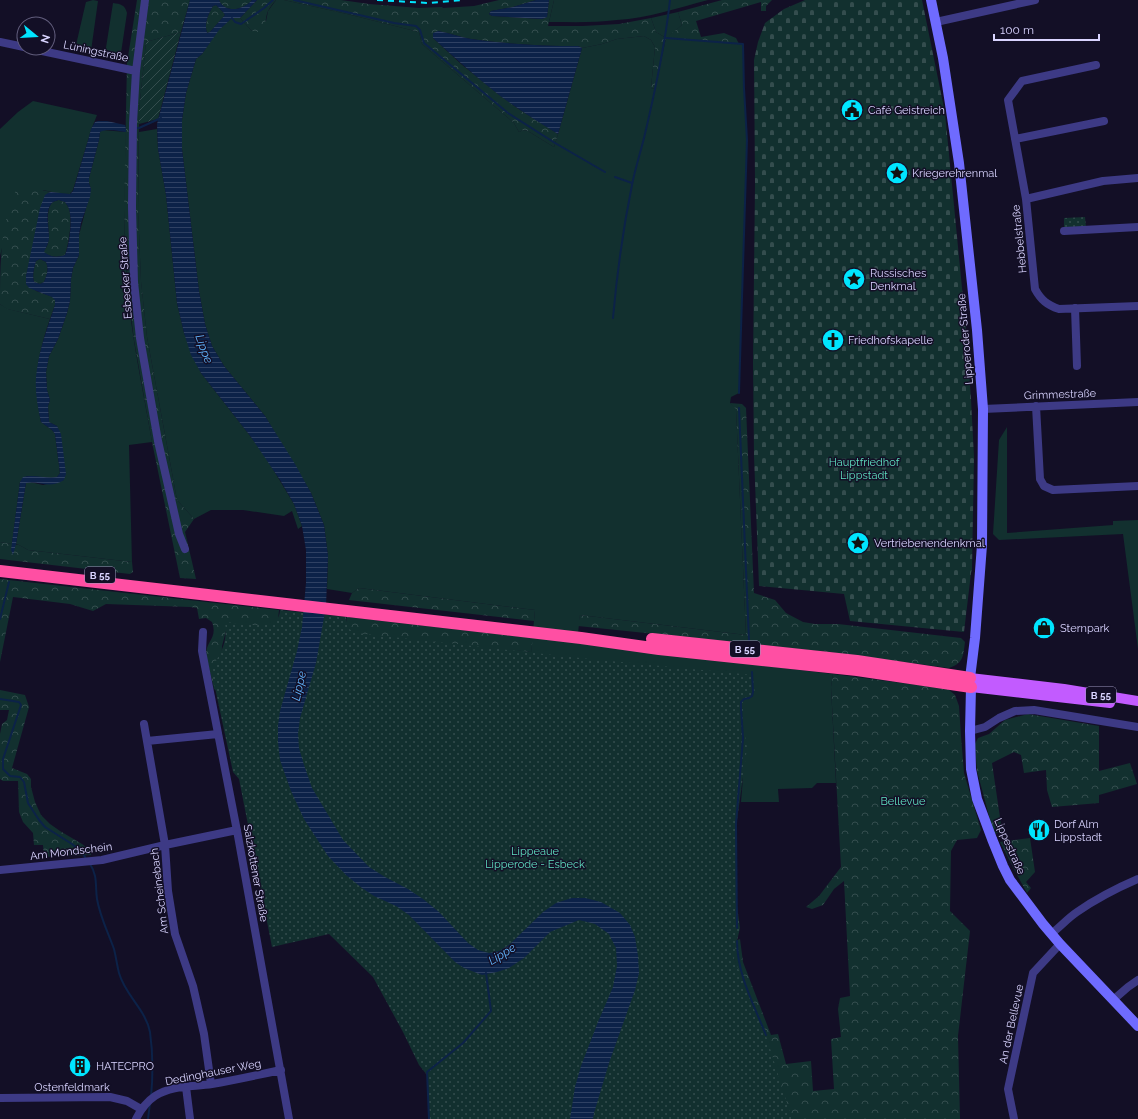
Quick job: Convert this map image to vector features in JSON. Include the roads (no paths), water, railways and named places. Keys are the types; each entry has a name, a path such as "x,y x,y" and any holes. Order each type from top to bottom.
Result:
{"highway":[{"name":"B 55","path":"0,563 264,598"},
{"name":"B 55","path":"0,571 264,598 828,662 971,682"}],"main road":[{"name":"Lipperoder Straße","path":"931,0 943,58 959,164 977,330 983,409 982,545 971,682"},
{"name":"B 55","path":"971,682 1079,692 1138,701"},
{"name":"B 55","path":"971,682 1108,702 1138,708"},
{"name":"Lippestraße","path":"971,682 971,769 977,799 1003,866 1010,880 1051,934 1138,1026"}],"street":[{"name":"Esbecker Straße","path":"145,0 136,71 133,129 132,207 134,274 140,338 159,447 179,534 185,549"},
{"path":"936,22 1035,0"},
{"path":"0,42 16,45"},
{"name":"Lüningstraße","path":"56,54 136,71"},
{"name":"Hebbelstraße","path":"1096,65 1022,81 1008,100 1026,199 1035,289 1041,300 1059,309 1138,306"},
{"path":"1016,139 1104,121"},
{"path":"1026,199 1103,181 1138,178"},
{"path":"1064,231 1138,227"},
{"path":"1075,308 1077,366"},
{"name":"Grimmestraße","path":"983,409 1138,402"},
{"path":"1036,406 1040,479 1044,486 1053,490 1138,486"},
{"name":"Salzkottener Straße","path":"204,632 202,651 237,830 289,1119"},
{"path":"970,731 985,727 999,718 1015,711 1034,710 1138,727"},
{"name":"Am Scheinebach","path":"144,724 165,845 168,891 174,934 193,986 204,1034 211,1084"},
{"path":"147,741 218,734"},
{"name":"Am Mondschein","path":"0,870 102,860 237,830"},
{"path":"1051,934 1080,910 1102,897 1138,880"},
{"name":"An der Bellevue","path":"1014,1119 1008,1089 1033,972 1060,944"},
{"path":"1113,1000 1138,980"},
{"name":"Dedinghauser Weg","path":"136,1119 141,1109 147,1102 156,1095 168,1090 211,1084 281,1070"},
{"path":"186,1087 190,1119"},
{"name":"Ostenfeldmark","path":"0,1098 110,1098 127,1101 141,1109"}],"water":[{"name":"Lippe","path":"190,0 219,0 226,7 235,9 244,6 252,0 257,0 240,18 232,18 219,30 202,54 196,59 186,93 182,120 182,149 199,291 205,324 212,346 224,366 265,416 311,493 324,525 328,556 326,606 316,663 300,718 298,734 299,748 304,765 312,788 343,840 369,867 408,889 439,912 468,943 478,950 489,953 499,951 509,945 543,912 556,903 572,898 585,898 601,902 620,913 630,925 635,937 639,973 635,990 609,1063 593,1119 570,1119 575,1087 581,1066 613,987 617,966 616,948 609,934 595,924 579,920 550,932 524,958 509,968 482,975 464,968 455,962 409,915 396,906 374,896 346,875 328,856 304,819 291,791 280,760 278,726 280,711 297,651 302,627 306,583 306,550 302,526 294,504 280,480 251,437 201,373 191,355 177,303 166,195 158,149 157,124","holes":["216,5 225,15 210,32 207,33 206,22 213,6"]},
{"path":"536,0 549,0 547,17 542,19 492,16 489,14 491,11 513,7"},
{"path":"438,31 484,41 551,46 578,46 582,48 558,134 490,88 433,38 433,33"},
{"path":"107,121 125,125 126,132 109,130 100,132 89,178 91,189 90,197 81,223 79,235 79,255 73,268 71,279 70,301 58,339 49,356 46,372 47,390 50,400 48,406 49,422 57,426 61,434 66,474 64,480 58,483 49,485 31,482 26,483 13,555 11,550 20,482 23,477 57,477 60,473 55,434 41,422 36,389 38,361 44,337 55,305 55,300 52,297 29,288 26,284 26,276 40,208 45,195 51,192 70,194 73,191 91,129 95,122","holes":["59,200 65,202 69,208 71,218 68,246 65,255 56,257 44,252 49,239 48,214 50,205","40,259 46,262 47,265 47,274 44,282 40,284 34,282 33,277 36,261"]}],"waterway":[{"path":"232,18 235,22 241,24 273,0"},
{"path":"294,0 394,23 416,26 420,30 424,43 508,113 555,143 605,172"},
{"path":"613,318 618,268 626,218 633,179 652,104 670,0"},
{"path":"666,38 743,44 747,140 739,393"},
{"path":"136,128 161,118"},
{"path":"615,177 632,183"},
{"path":"739,408 749,640"},
{"path":"0,619 9,582"},
{"path":"737,928 736,824 743,738 741,702 752,696 752,672"},
{"path":"0,699 19,702 21,705 3,759 3,769 10,776 20,777 24,782 28,803 45,827 72,844 82,852 86,859"},
{"path":"90,864 93,868 95,877 98,906 114,949 119,973 122,981 148,1024 152,1048 151,1097"},
{"path":"737,941 743,977 766,1035"},
{"path":"429,1119 427,1072 463,1043 491,1011 486,973"},
{"path":"148,1119 150,1103"}],"railway":[{"path":"377,0 428,3 463,0"}],"place":[{"name":"Café Geistreich","path":"852,110"},
{"name":"Kriegerehrenmal","path":"897,173"},
{"name":"Russisches Denkmal","path":"854,279"},
{"name":"Friedhofskapelle","path":"833,340"},
{"name":"Vertriebenendenkmal","path":"858,543"},
{"name":"Sternpark","path":"1044,628"},
{"name":"Dorf Alm Lippstadt","path":"1039,830"},
{"name":"HATECPRO","path":"80,1066"}],"park label":[{"name":"Hauptfriedhof Lippstadt","path":"864,468"},
{"name":"Bellevue","path":"903,801"},
{"name":"Lippeaue Lipperode - Esbeck","path":"535,857"}]}
